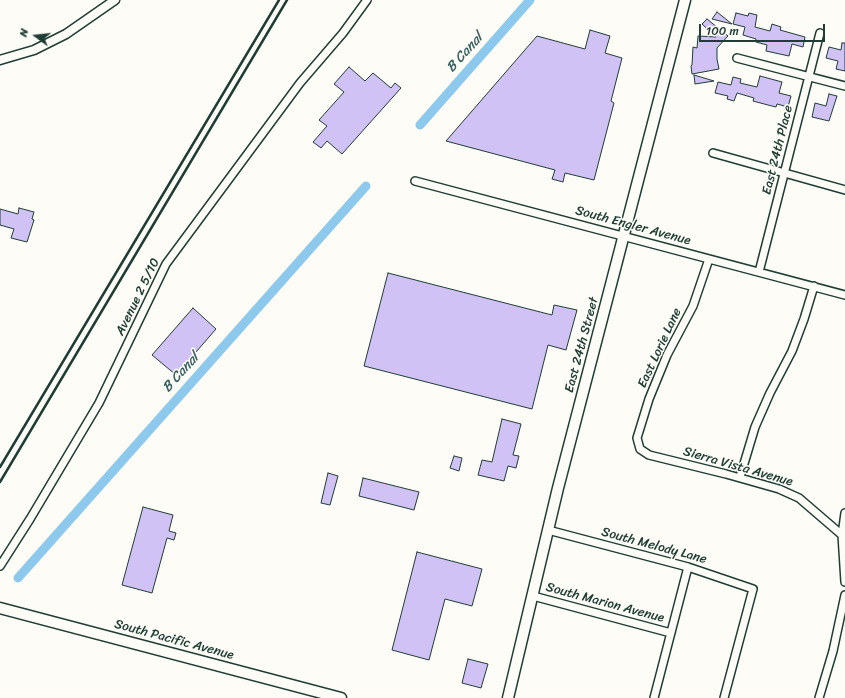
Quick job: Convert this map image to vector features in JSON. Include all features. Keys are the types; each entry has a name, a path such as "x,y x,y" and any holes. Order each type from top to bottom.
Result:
{"main road":[{"name":"East 24th Street","path":"508,698 548,530 685,0"},
{"name":"South Pacific Avenue","path":"0,608 341,698"}],"street":[{"path":"0,60 34,50 66,34 115,0"},
{"name":"Avenue 2 5/10","path":"0,566 30,519 99,403 166,264 300,83 343,33 367,0"},
{"name":"East 24th Place","path":"759,272 820,33"},
{"path":"737,58 845,86"},
{"path":"713,153 845,190"},
{"name":"South Engler Avenue","path":"415,181 845,295"},
{"name":"East Lorie Lane","path":"640,449 637,438 649,398 667,355 693,306 709,259"},
{"path":"740,477 755,427 770,393 792,351 814,286"},
{"name":"Sierra Vista Avenue","path":"640,449 648,454 740,477 779,489 799,498 842,534"},
{"path":"845,513 842,534 845,582"},
{"name":"South Melody Lane","path":"548,530 688,567 753,589 724,698"},
{"path":"654,698 688,567"},
{"path":"819,698 833,651 845,595"},
{"name":"South Marion Avenue","path":"533,596 671,633"}],"building":[{"path":"717,12 732,24 712,19"},
{"path":"736,13 748,16 749,13 757,15 755,27 770,31 772,24 781,27 780,30 805,37 803,47 792,44 789,56 766,51 767,45 756,42 756,39 743,35 745,27 733,24"},
{"path":"707,19 728,36 717,48 719,69 692,74 691,66 693,47 697,48 698,36 716,37 702,24"},
{"path":"590,30 610,36 605,53 622,58 611,101 614,103 594,180 565,173 563,182 552,179 555,170 446,141 537,36 585,49"},
{"path":"842,43 845,43 845,71 836,69 838,61 826,58 829,47 841,50"},
{"path":"349,67 365,81 373,73 391,88 395,83 401,88 342,154 327,141 321,148 313,142 327,126 319,120 344,92 334,84"},
{"path":"694,75 714,81 695,84"},
{"path":"760,76 782,82 779,93 791,96 788,107 777,104 776,107 753,101 754,98 737,93 734,101 727,99 728,96 715,93 718,82 731,85 733,77 741,79 740,83 757,87"},
{"path":"829,94 837,96 829,121 812,117 815,103 826,106"},
{"path":"19,208 34,212 32,219 34,220 27,242 11,238 14,229 0,225 0,209 18,214"},
{"path":"388,273 552,315 554,305 577,310 566,350 548,345 532,409 364,366"},
{"path":"193,308 216,329 176,375 152,355"},
{"path":"502,419 521,424 513,455 519,456 516,468 508,466 504,481 478,475 482,460 492,462"},
{"path":"454,456 462,458 459,471 450,468"},
{"path":"328,473 338,476 330,505 321,503"},
{"path":"363,478 419,492 414,510 359,496"},
{"path":"143,507 173,515 169,531 176,533 174,540 167,538 152,593 122,585"},
{"path":"417,552 482,569 472,606 445,599 429,660 392,650"},
{"path":"468,659 488,664 481,688 462,683"}],"waterway":[{"name":"B Canal","path":"420,125 530,0"},
{"name":"B Canal","path":"18,578 366,186"}],"railway":[{"path":"0,467 279,0"},
{"path":"0,482 287,0"}]}
